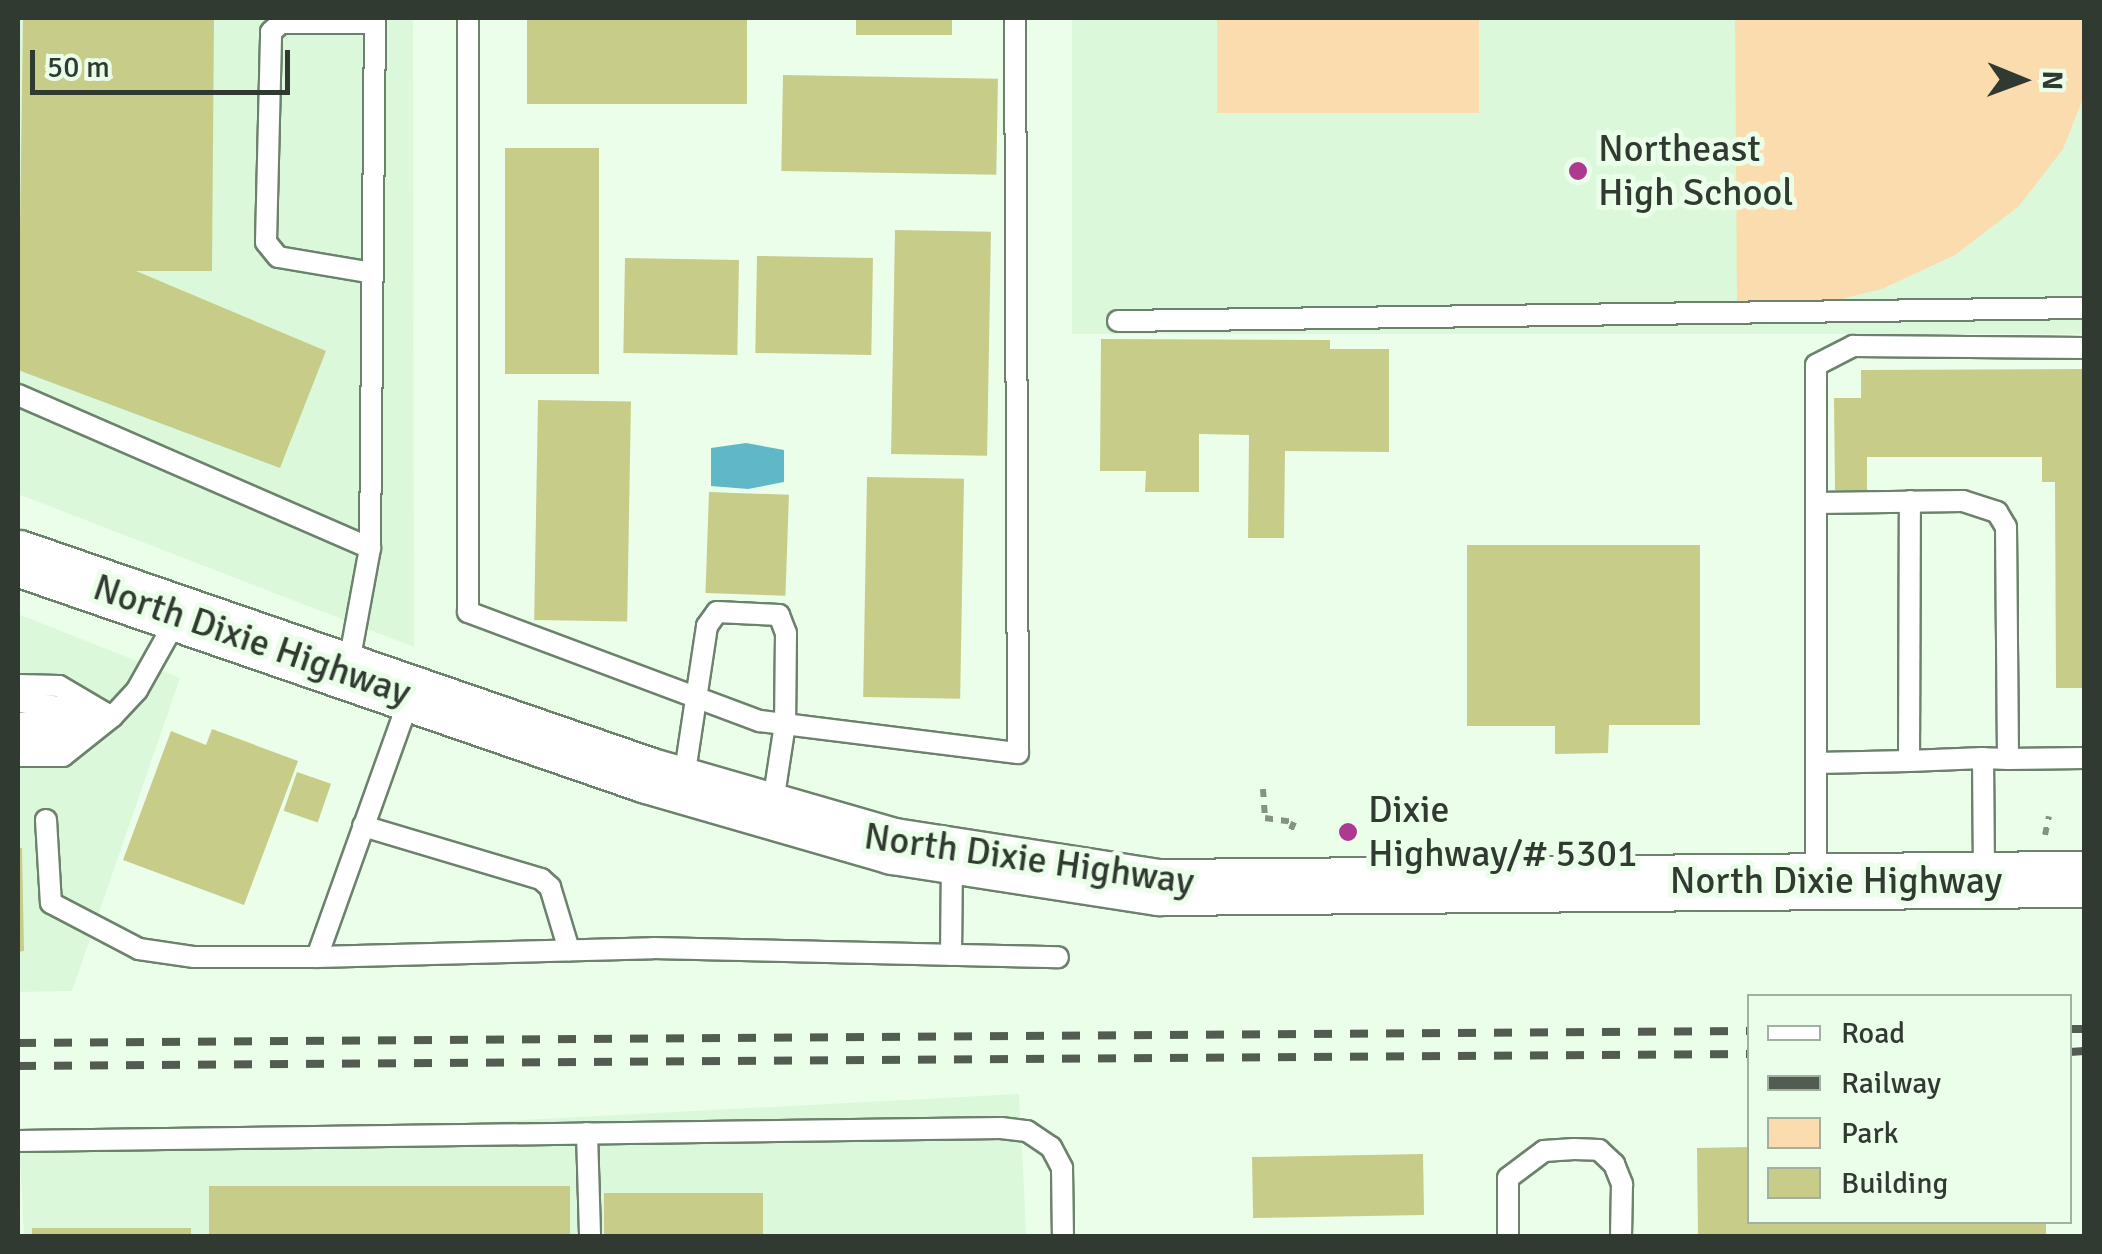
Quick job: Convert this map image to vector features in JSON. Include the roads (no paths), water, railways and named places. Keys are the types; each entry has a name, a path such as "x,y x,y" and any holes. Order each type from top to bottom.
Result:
{"main road":[{"name":"North Dixie Highway","path":"18,558 410,696 683,785 893,846 1159,886 2084,879"}],"lane":[{"path":"468,18 468,612 700,698 785,724 1018,753 1015,18"},
{"path":"346,674 370,548 373,273 375,20 281,23 270,32 266,242 278,257 373,273"},
{"path":"1118,321 2084,308"},
{"path":"1816,881 1816,365 1826,355 1854,346 2084,348"},
{"path":"18,395 370,548"},
{"path":"1909,761 1910,501"},
{"path":"1816,503 1983,504 2006,528 2008,759"},
{"path":"683,785 700,698 707,626 718,612 778,615 786,633 785,724 772,810"},
{"path":"112,718 52,701 20,722 62,756 112,718 148,675 178,615"},
{"path":"317,956 410,696"},
{"path":"1984,758 1984,880"},
{"path":"1816,763 2084,758"},
{"path":"46,820 51,903 139,949 194,956 569,950 1058,957"},
{"path":"363,826 541,880 550,887 569,950"},
{"path":"951,955 952,855"},
{"path":"18,1141 1026,1131 1051,1147 1062,1168 1063,1236"},
{"path":"587,1133 590,1236"},
{"path":"1508,1236 1508,1178 1544,1151 1574,1148 1598,1150 1614,1164 1622,1184 1620,1236"}],"water":[{"path":"746,443 784,450 784,482 748,489 711,486 711,448"}],"railway":[{"path":"2072,1029 2084,1029"},
{"path":"18,1043 1747,1031"},
{"path":"2072,1052 2084,1051"},
{"path":"18,1066 1747,1054"}],"place":[{"name":"Northeast High School","path":"1578,171"},
{"name":"Dixie Highway/# 5301","path":"1348,832"}]}
